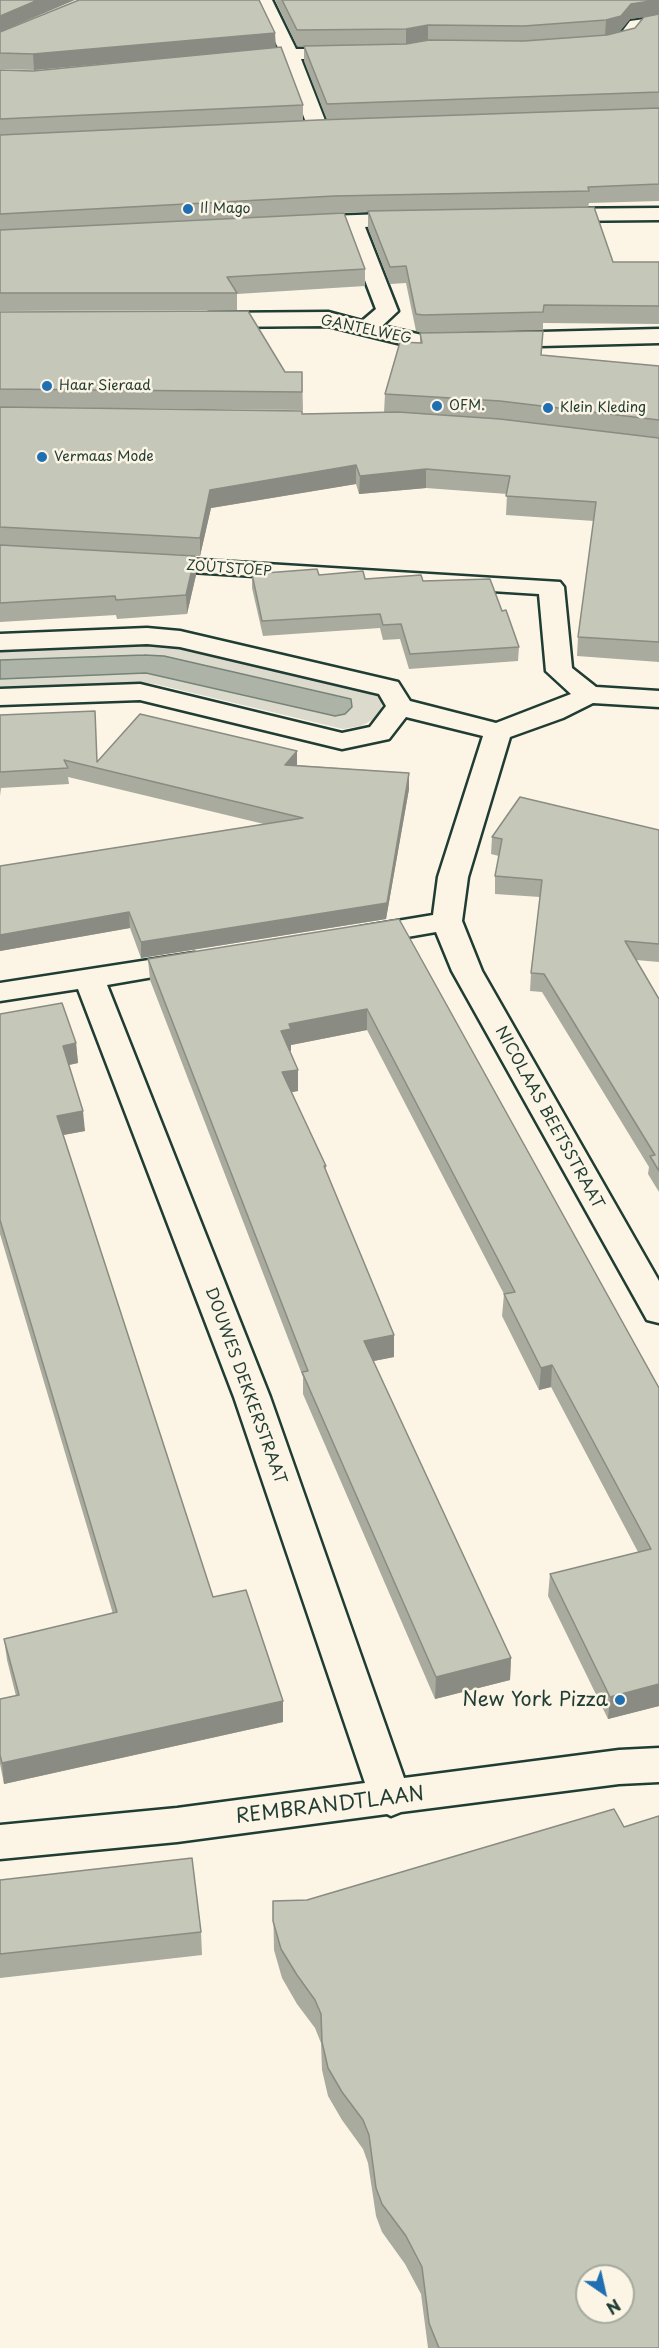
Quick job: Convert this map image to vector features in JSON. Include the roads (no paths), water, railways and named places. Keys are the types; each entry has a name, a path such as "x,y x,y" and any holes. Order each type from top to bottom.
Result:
{"street":[{"path":"266,0 290,54 318,128"},
{"path":"570,46 617,41 627,37 636,25 659,22"},
{"path":"220,60 290,54 362,53"},
{"path":"294,129 341,127"},
{"path":"529,216 659,214"},
{"path":"286,224 435,219"},
{"path":"353,221 387,311 366,328"},
{"name":"GANTELWEG","path":"187,320 328,319 422,342 659,336"},
{"name":"ZOUTSTOEP","path":"132,562 550,587 559,671 589,695"},
{"path":"0,642 147,636 180,639 389,688 400,707 498,732 553,712 589,695 659,699"},
{"path":"0,697 140,692 342,741 379,733 400,707"},
{"path":"337,940 447,921 453,877 498,732"},
{"name":"NICOLAAS BEETSSTRAAT","path":"447,921 467,971 659,1311"},
{"path":"0,992 225,957"},
{"name":"DOUWES DEKKERSTRAAT","path":"89,978 252,1397 391,1798"},
{"name":"REMBRANDTLAAN","path":"0,1842 177,1825 619,1767 659,1765"}],"place":[{"name":"Il Mago","path":"188,209"},
{"name":"Haar Sieraad","path":"47,386"},
{"name":"OFM.","path":"437,406"},
{"name":"Klein Kleding","path":"548,408"},
{"name":"Vermaas Mode","path":"42,457"},
{"name":"New York Pizza","path":"620,1700"}]}
